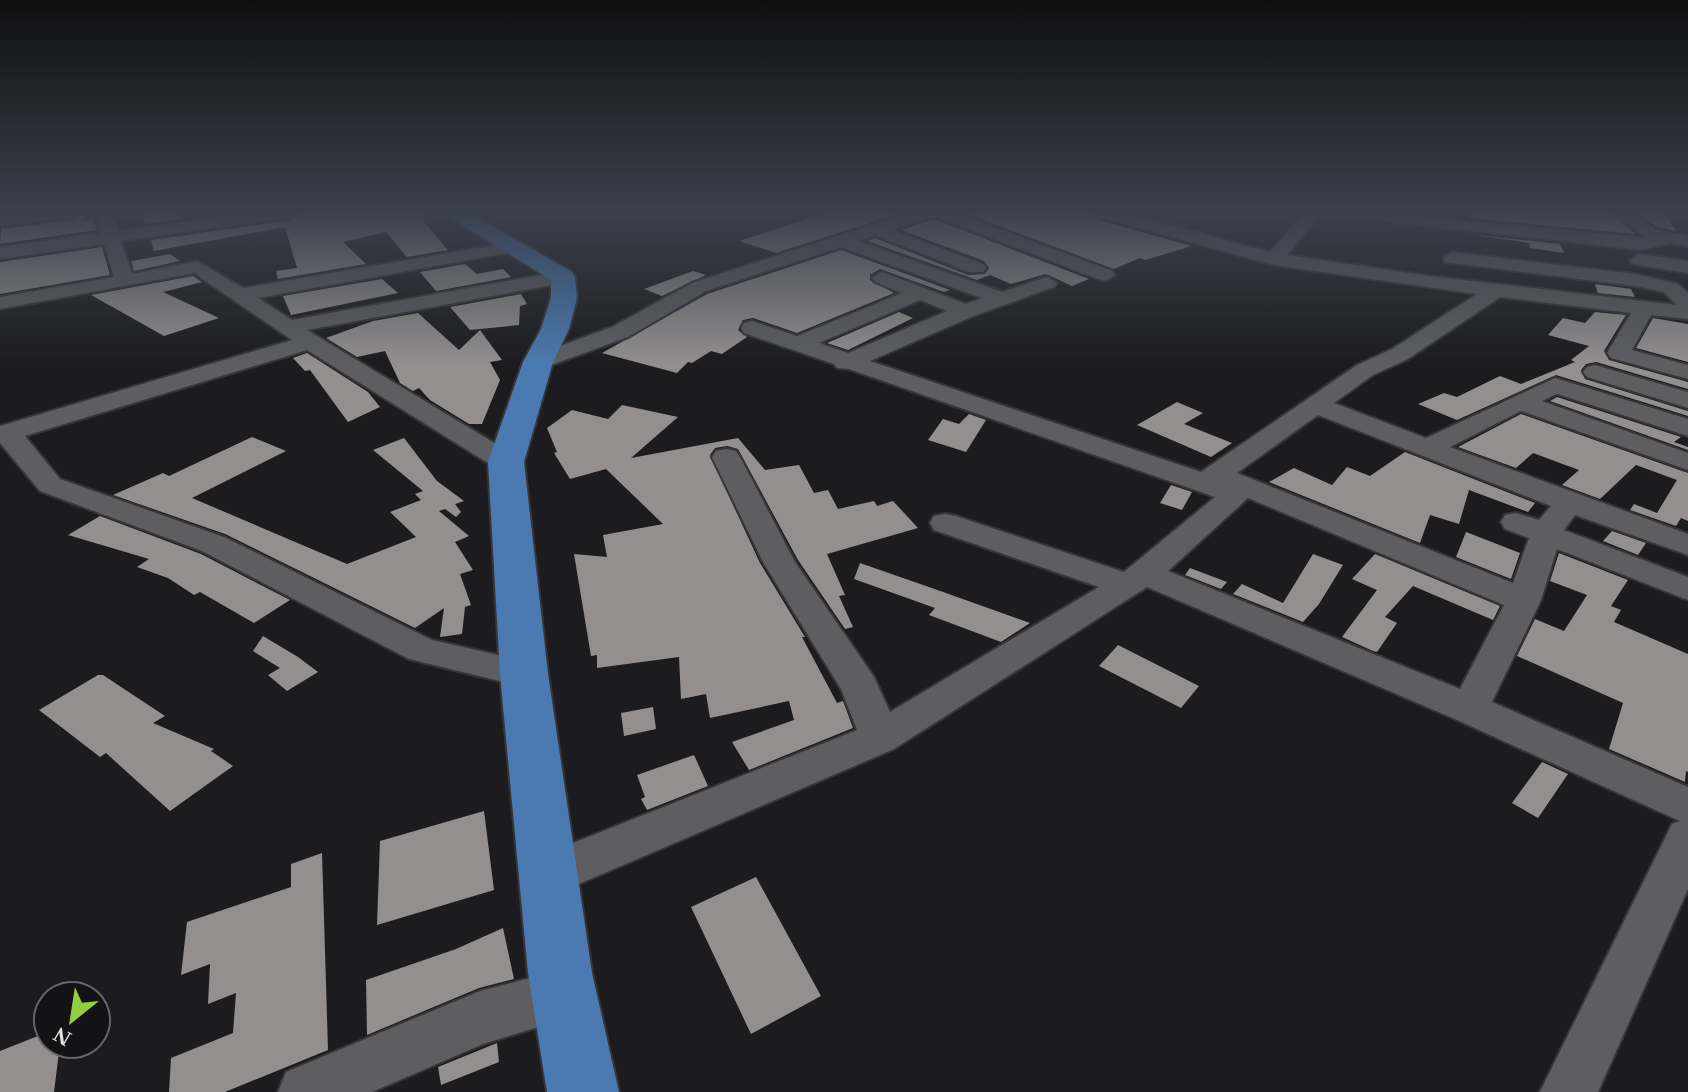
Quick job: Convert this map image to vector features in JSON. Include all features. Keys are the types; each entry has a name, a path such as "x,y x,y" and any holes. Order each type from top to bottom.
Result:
{"main road":[{"path":"540,263 563,277 564,298 555,329 538,362 506,462 524,674 565,995 583,1092"}],"street":[{"path":"119,263 125,281"},
{"path":"241,295 423,263"},
{"path":"538,362 620,332 699,287 770,263"},
{"path":"846,263 965,311"},
{"path":"903,263 1000,298"},
{"path":"961,263 992,275"},
{"path":"1073,263 1105,275"},
{"path":"1302,263 1688,313"},
{"path":"1453,263 1459,285"},
{"path":"1493,263 1635,280 1671,288 1688,304"},
{"path":"1660,263 1688,267"},
{"path":"0,303 197,267 310,342 506,462"},
{"path":"289,327 563,277"},
{"path":"845,363 965,311 1047,283"},
{"path":"1210,479 1365,370 1400,354 1498,289"},
{"path":"795,345 920,293"},
{"path":"1645,307 1619,353 1688,372"},
{"path":"752,328 845,363 1210,479 1524,600"},
{"path":"310,342 4,434 50,485 213,544 422,650 524,674"},
{"path":"1595,372 1688,400"},
{"path":"1427,448 1555,385 1688,428"},
{"path":"1522,403 1688,462"},
{"path":"1316,405 1569,503 1688,545"},
{"path":"726,457 779,562 860,687 880,738"},
{"path":"550,874 880,738 1137,580 1236,494 1210,479"},
{"path":"1469,709 1524,600 1547,531 1569,503"},
{"path":"1516,522 1547,531 1688,589"},
{"path":"945,523 1137,580 1469,709 1688,806"},
{"path":"1569,1092 1688,838"},
{"path":"306,1092 480,1018 565,995"}],"building":[{"path":"0,263 107,263 110,275 0,294"},
{"path":"132,263 171,263 134,271"},
{"path":"296,263 366,264 278,279 276,271 297,268"},
{"path":"802,263 876,263 950,290 944,292 880,269 870,275 870,280 894,293 797,333 753,318 743,320 738,330 747,337 722,354 711,351 692,363 688,362 677,373 602,353 707,294"},
{"path":"929,263 938,263 968,275 985,274 989,268 985,263 1048,263 1089,279 1072,286 1046,274 1011,284 990,275 977,280"},
{"path":"1098,263 1128,263 1114,269"},
{"path":"465,264 477,274 503,269 511,277 436,291 420,272"},
{"path":"693,271 706,275 662,296 644,289"},
{"path":"193,276 202,282 163,292 219,318 164,336 91,295"},
{"path":"382,279 398,293 291,315 283,296"},
{"path":"1595,284 1631,289 1635,297 1598,293"},
{"path":"521,294 527,304 520,306 519,325 470,330 450,307"},
{"path":"899,312 913,318 848,350 827,343"},
{"path":"1595,312 1626,315 1604,351 1609,360 1688,382 1688,389 1596,362 1586,364 1581,370 1585,379 1688,411 1688,416 1556,375 1457,420 1418,404 1444,393 1457,397 1500,376 1521,384 1575,362 1571,360 1589,346 1548,335 1563,318 1585,323"},
{"path":"418,313 459,350 480,330 502,360 490,362 500,380 482,424 469,424 430,400 419,388 413,391 400,383 385,351 357,357 326,338 373,321"},
{"path":"1653,318 1688,324 1688,362 1636,348"},
{"path":"307,353 368,392 380,407 348,422 310,370 305,371 293,358"},
{"path":"1557,397 1681,437 1674,442 1688,447 1688,450 1550,401"},
{"path":"1177,402 1203,413 1184,424 1232,443 1211,457 1137,425"},
{"path":"622,405 678,417 631,458 738,438 765,470 799,465 814,493 828,490 838,509 874,501 877,506 893,501 918,528 827,554 845,595 839,596 853,627 845,629 798,560 738,449 727,446 715,448 710,455 760,563 805,637 802,637 837,703 843,701 853,728 749,770 732,742 794,720 789,701 710,718 706,694 681,699 679,657 597,668 597,655 591,656 574,554 607,557 603,535 663,524 606,469 570,479 554,453 557,452 547,428 572,410 608,419"},
{"path":"969,414 986,420 966,452 928,440 943,419 959,424"},
{"path":"1521,414 1688,473 1688,521 1681,518 1676,526 1630,510 1634,504 1657,513 1677,480 1636,465 1600,499 1562,485 1579,470 1533,453 1516,468 1458,447"},
{"path":"252,437 286,451 192,498 347,564 416,537 390,512 421,500 415,494 423,491 373,450 404,438 437,481 464,501 455,504 461,512 456,517 445,509 439,511 469,536 455,542 473,570 460,574 471,605 465,607 462,634 440,637 444,608 415,628 225,534 113,495 163,473 169,476"},
{"path":"1405,452 1535,503 1528,512 1469,490 1459,524 1430,515 1420,543 1269,482 1294,468 1332,485 1347,467 1370,476"},
{"path":"1171,485 1192,492 1182,510 1160,503"},
{"path":"100,516 201,554 290,600 254,623 200,592 194,595 168,578 137,567 149,559 68,535"},
{"path":"1612,531 1646,543 1638,555 1603,541"},
{"path":"1466,532 1520,553 1511,579 1456,557"},
{"path":"1559,553 1628,580 1611,606 1621,610 1614,622 1688,654 1688,772 1685,782 1609,749 1623,703 1517,656 1535,619 1564,631 1587,595 1550,581"},
{"path":"1313,554 1343,565 1319,604 1303,622 1233,594 1242,584 1283,603"},
{"path":"1375,554 1500,606 1493,620 1413,586 1385,617 1397,623 1377,652 1373,651 1342,637 1377,590 1352,579"},
{"path":"860,563 1030,623 1001,642 929,615 935,608 854,579"},
{"path":"1190,568 1227,582 1221,589 1185,575"},
{"path":"263,636 318,672 287,691 268,675 280,668 253,651"},
{"path":"1118,645 1199,686 1181,708 1099,666"},
{"path":"103,675 165,716 153,723 214,749 211,751 233,766 170,811 106,753 100,757 39,710"},
{"path":"653,707 656,729 624,736 621,713"},
{"path":"694,755 708,786 647,810 641,799 645,797 637,775"},
{"path":"1542,762 1568,774 1538,818 1512,803"},
{"path":"484,811 494,890 377,925 380,841"},
{"path":"322,853 328,1050 225,1092 169,1092 171,1058 233,1033 236,993 208,1004 210,964 181,975 187,922 291,887 291,864"},
{"path":"756,877 821,996 751,1034 691,907"},
{"path":"503,928 514,979 479,988 367,1035 366,980 456,949"},
{"path":"32,1038 32,1060 58,1060 54,1092 0,1092 0,1051"},
{"path":"497,1043 499,1062 441,1085 438,1067"}]}
